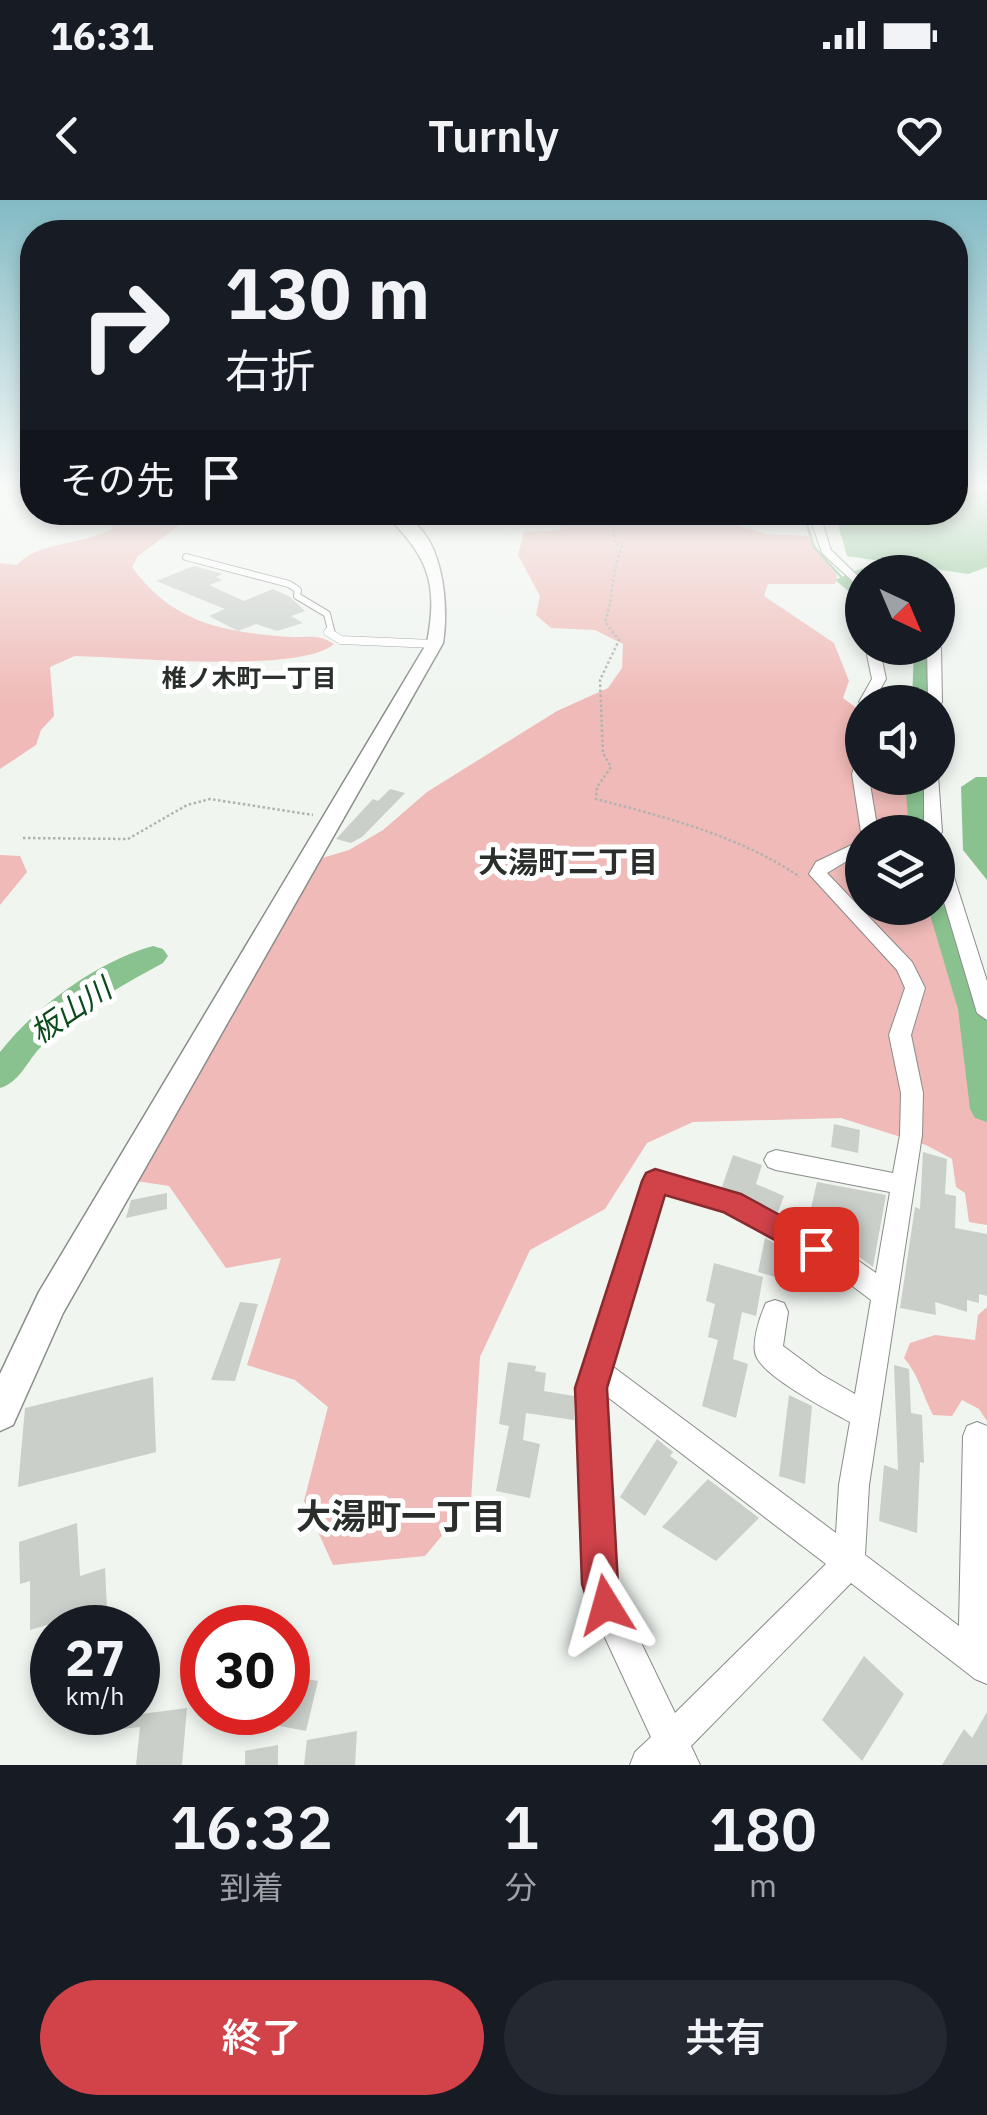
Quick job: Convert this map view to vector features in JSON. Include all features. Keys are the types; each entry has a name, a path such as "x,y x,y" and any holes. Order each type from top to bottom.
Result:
{"street":[{"path":"0,1414 51,1303 434,644 444,602 439,578 428,559"},
{"path":"845,854 822,866 818,874 845,898"},
{"path":"955,910 987,1014"},
{"path":"648,1765 678,1753 849,1563 854,1485 903,1186 912,1094 900,1034 913,998 912,978 868,925"},
{"path":"776,1160 856,1172 903,1186"},
{"path":"678,1753 606,1605 600,1584 591,1388 655,1181 731,1203 844,1264 885,1295"},
{"path":"776,1312 768,1352 812,1385 865,1414"},
{"path":"596,1371 978,1660"},
{"path":"978,1436 978,1660"}],"lane":[{"path":"194,559 289,584 298,590 297,596 328,614 328,632 342,640 434,644"}],"path":[{"path":"617,559 611,573 614,597 606,622 619,640 600,680 603,753 610,767 597,787 596,799 679,821 781,864 802,878"},
{"path":"24,838 94,842 128,838 186,805 210,800 334,819"}],"shaded area":[{"path":"24,559 136,559 132,567 148,586 183,613 202,622 266,635 318,637 334,644 286,659 250,661 75,656 50,667 54,716 41,730 36,745 0,769 0,563 17,565"},
{"path":"520,559 825,559 837,575 835,584 768,584 764,596 834,643 849,681 843,698 845,795 915,795 916,815 845,815 845,925 938,925 961,996 987,1122 987,1225 969,1222 965,1193 956,1187 952,1159 926,1145 841,1118 693,1122 647,1143 605,1209 530,1250 480,1357 471,1501 425,1556 333,1565 304,1501 328,1407 295,1380 247,1365 281,1258 226,1268 169,1186 136,1181 322,858 349,850 383,830 427,792 557,711 608,688 622,668 623,644 595,630 551,628 536,615 540,596"},
{"path":"955,559 987,559 987,567 968,574 955,572"},
{"path":"976,777 987,777 987,880 963,850 961,787"},
{"path":"0,855 20,856 27,872 0,905"},
{"path":"987,1307 987,1421 979,1409 962,1400 952,1416 933,1415 904,1358 910,1343 935,1335 975,1340 978,1315"}],"building":[{"path":"194,566 223,574 216,577 222,580 209,585 244,601 273,589 290,597 305,611 291,616 303,623 277,631 256,624 238,631 209,616 225,609 156,581"},
{"path":"390,789 405,793 362,837 351,843 336,839 373,799 378,801"},
{"path":"834,1124 860,1130 858,1153 831,1147"},
{"path":"923,1152 947,1159 945,1194 956,1196 955,1228 987,1234 987,1296 979,1294 979,1303 967,1300 967,1312 935,1302 936,1315 900,1308 915,1207 920,1209"},
{"path":"733,1155 762,1165 756,1184 784,1196 778,1212 722,1187"},
{"path":"817,1182 886,1195 873,1267 858,1256 859,1247 807,1226"},
{"path":"167,1193 167,1209 126,1218 131,1200"},
{"path":"765,1238 821,1269 819,1277 789,1267 786,1280 758,1272"},
{"path":"714,1263 763,1277 756,1316 742,1312 733,1359 748,1364 736,1418 702,1406 718,1340 708,1337 715,1304 706,1301"},
{"path":"240,1302 258,1304 235,1381 211,1380"},
{"path":"508,1362 536,1366 535,1371 546,1373 544,1391 574,1396 574,1420 526,1413 523,1440 540,1444 530,1498 496,1491 509,1426 499,1424"},
{"path":"894,1365 909,1369 911,1413 922,1415 924,1463 920,1462 917,1533 879,1521 884,1465 898,1470"},
{"path":"153,1377 156,1452 18,1487 25,1408"},
{"path":"789,1395 812,1406 805,1484 779,1476"},
{"path":"657,1439 673,1452 670,1456 678,1462 645,1516 620,1497"},
{"path":"708,1479 759,1518 716,1561 662,1527"},
{"path":"77,1523 80,1576 105,1568 107,1605 30,1605 30,1581 20,1584 19,1542"},
{"path":"864,1656 904,1694 862,1761 822,1720"},
{"path":"310,1679 318,1681 310,1714"},
{"path":"180,1709 180,1735 185,1735 182,1765 136,1765 139,1735 160,1735 160,1712"},
{"path":"987,1712 987,1765 942,1765 964,1729 972,1738"},
{"path":"357,1731 355,1765 304,1765 307,1740"},
{"path":"278,1745 278,1765 245,1765 245,1751"}],"waterway":[{"path":"825,559 844,580"},
{"path":"923,685 924,665"},
{"path":"919,795 920,815"},
{"path":"948,925 973,1009 987,1109"},
{"name":"板山川","path":"0,1076 49,1021 88,993 153,956"}],"district":[{"name":"椎ノ木町一丁目","path":"249,678"},
{"name":"大湯町二丁目","path":"568,863"},
{"name":"大湯町一丁目","path":"401,1517"}],"route":[{"path":"606,1605 600,1584 591,1388 655,1181 731,1203 816,1249"}]}
